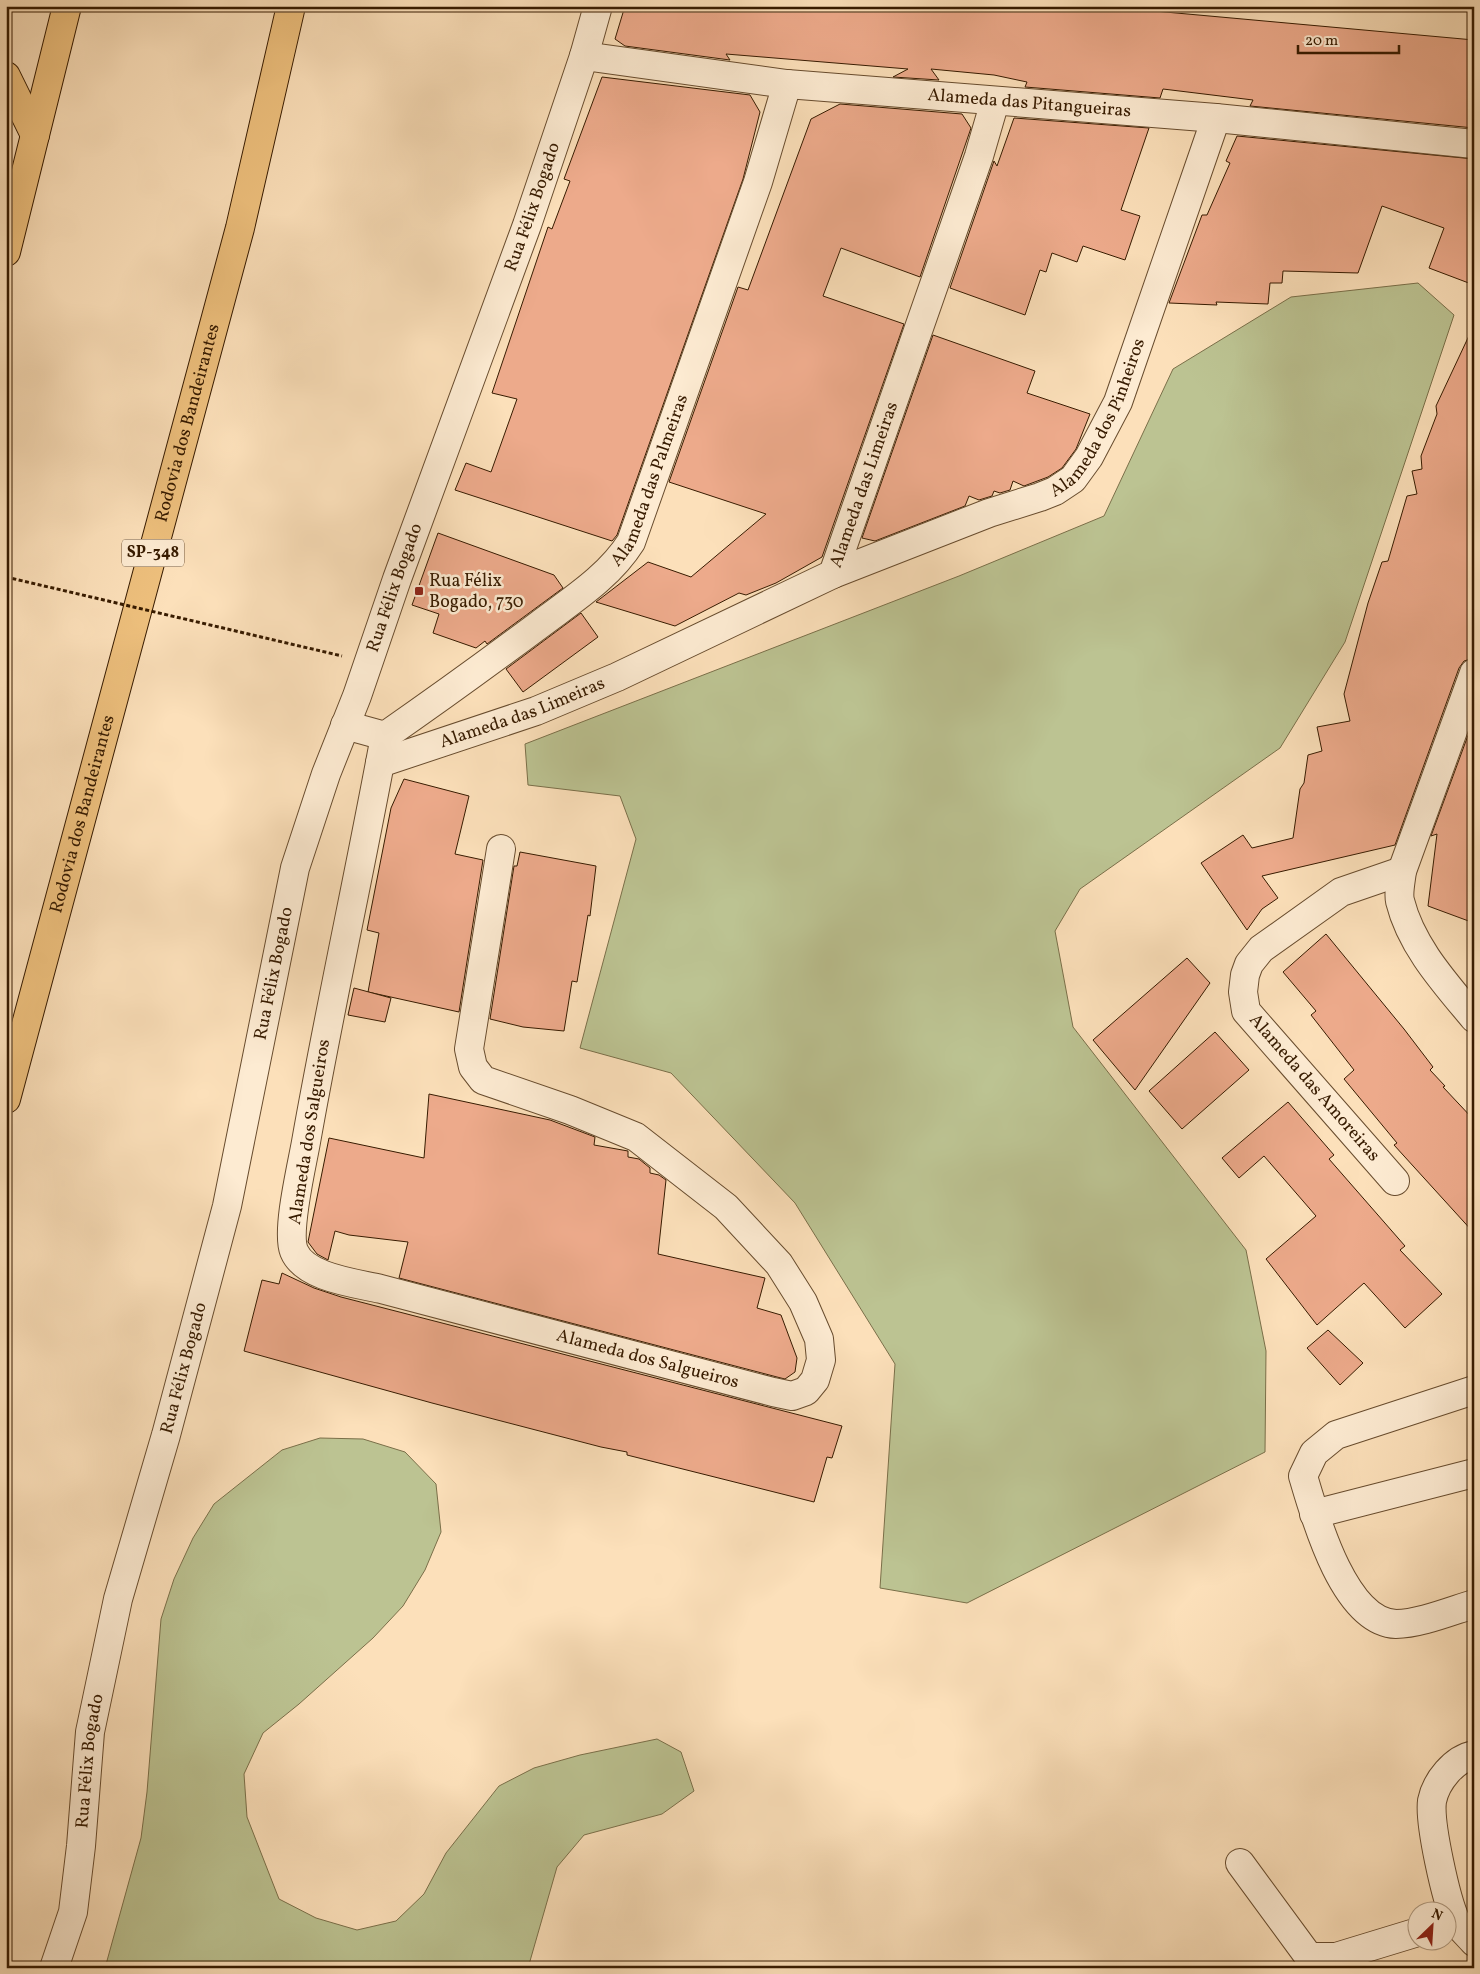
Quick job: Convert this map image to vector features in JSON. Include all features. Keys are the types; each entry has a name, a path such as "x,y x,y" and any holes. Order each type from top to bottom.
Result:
{"highway":[{"path":"6,252 67,6"},
{"name":"Rodovia dos Bandeirantes","path":"6,1099 240,228 291,6"},
{"path":"6,76 35,134"}],"street":[{"name":"Rua Félix Bogado","path":"54,1968 73,1912 81,1846 90,1732 118,1599 166,1435 227,1206 295,868 326,774 346,725 489,335 584,56 598,6"},
{"name":"Alameda das Pitangueiras","path":"584,56 787,84 1216,118 1474,144"},
{"name":"Alameda das Palmeiras","path":"385,736 579,594 618,562 631,542 758,182 787,84"},
{"name":"Alameda das Limeiras","path":"380,763 536,711 617,677 833,574 976,166 995,101"},
{"name":"Alameda dos Pinheiros","path":"833,574 989,513 1040,497 1055,491 1073,479 1089,457 1118,402 1216,118"},
{"path":"1474,673 1402,871 1400,900 1410,928 1434,970 1474,1018"},
{"path":"346,725 385,736"},
{"name":"Alameda dos Salgueiros","path":"385,736 319,1069 297,1194 293,1249 301,1263 337,1279 773,1392 792,1396 806,1391 815,1380 821,1360 818,1339 803,1302 779,1264 726,1207 636,1137 570,1110 482,1080 473,1067 469,1049 502,849"},
{"name":"Alameda das Amoreiras","path":"1395,1181 1246,1011 1242,992 1249,964 1261,949 1341,892 1402,871"},
{"path":"1474,1390 1336,1435 1314,1453 1303,1476 1314,1514 1350,1596 1371,1616 1395,1624 1423,1619 1474,1604"},
{"path":"1314,1514 1474,1472"},
{"path":"1463,1926 1436,1846 1432,1801 1441,1777 1468,1756 1474,1755"},
{"path":"1240,1863 1309,1957 1336,1957 1408,1935"}],"path":[{"path":"6,577 342,656"}],"green space":[{"path":"1418,283 1454,315 1345,642 1280,748 1080,889 1055,931 1073,1027 1246,1250 1266,1351 1265,1452 967,1603 880,1588 895,1364 795,1203 671,1073 580,1048 636,839 620,796 528,785 525,744 959,576 1104,516 1173,369 1291,297"},
{"path":"320,1438 363,1439 405,1452 436,1484 441,1532 425,1570 403,1606 373,1638 299,1704 263,1733 244,1774 247,1817 279,1899 316,1918 357,1930 396,1921 424,1894 446,1853 499,1786 534,1768 580,1755 657,1739 681,1752 694,1791 662,1814 584,1835 557,1867 528,1968 105,1968 141,1838 147,1792 161,1619 174,1579 193,1538 214,1504 282,1450"}],"building":[{"path":"625,6 1099,6 1474,40 1474,128 1250,106 1253,100 1163,89 1160,98 1025,87 1027,82 994,75 931,69 939,80 893,77 908,69 726,54 730,60 625,46 615,39"},
{"path":"602,77 750,95 760,112 743,179 617,535 612,541 455,490 466,463 491,472 517,399 492,393 548,227 552,229 570,181 564,179"},
{"path":"840,104 962,114 971,128 920,277 841,248 823,296 904,324 822,557 776,583 746,595 739,593 675,626 596,602 648,562 691,577 766,514 669,482 738,287 748,290 811,119"},
{"path":"1014,118 1149,128 1121,210 1140,216 1125,260 1083,246 1077,262 1052,253 1046,272 1040,270 1025,315 950,288 994,161 997,166"},
{"path":"1237,136 1474,159 1474,285 1429,268 1444,228 1382,206 1358,273 1283,271 1282,283 1270,283 1268,304 1216,302 1217,305 1169,303 1202,215 1207,215 1230,163 1226,161"},
{"path":"1474,325 1474,658 1464,661 1459,668 1395,845 1262,876 1278,898 1262,909 1247,930 1201,863 1243,835 1252,848 1293,838 1300,789 1304,783 1308,755 1322,751 1317,727 1350,721 1344,694 1368,603 1382,562 1388,561 1407,496 1417,494 1412,471 1422,469 1421,456 1437,414 1436,406"},
{"path":"933,335 1035,371 1027,393 1090,414 1076,449 1062,468 1048,477 1024,486 1013,481 1010,490 1000,493 994,491 992,496 979,500 969,496 965,506 875,541 862,538"},
{"path":"438,533 554,575 563,588 487,644 485,641 476,648 433,633 439,614 412,605"},
{"path":"581,613 598,637 523,692 506,669"},
{"path":"1474,719 1474,923 1428,906 1437,834 1431,836"},
{"path":"404,779 469,796 455,854 483,860 459,1012 368,992 379,933 367,930 391,808"},
{"path":"520,852 596,866 590,916 588,915 577,982 572,981 564,1031 523,1027 490,1019 514,866 517,866"},
{"path":"1326,934 1404,1029 1433,1067 1430,1070 1445,1086 1443,1087 1474,1120 1474,1233 1394,1145 1397,1143 1344,1079 1354,1070 1311,1015 1316,1011 1283,972"},
{"path":"1187,958 1210,983 1135,1090 1093,1040"},
{"path":"354,988 391,998 385,1022 348,1015"},
{"path":"1215,1032 1249,1070 1182,1129 1149,1091"},
{"path":"429,1094 550,1120 595,1137 594,1145 628,1151 628,1157 639,1159 650,1168 650,1173 659,1175 666,1180 658,1254 765,1278 757,1308 781,1315 797,1358 795,1372 785,1379 399,1278 408,1242 349,1235 335,1231 328,1260 317,1254 308,1242 329,1138 424,1158"},
{"path":"1288,1102 1334,1155 1329,1159 1405,1246 1400,1250 1442,1294 1405,1328 1364,1283 1317,1325 1266,1259 1316,1216 1264,1156 1239,1178 1222,1158"},
{"path":"282,1273 314,1288 341,1297 842,1426 832,1458 827,1457 814,1502 627,1455 627,1452 432,1403 244,1351 262,1280 279,1284"},
{"path":"1328,1330 1363,1363 1340,1385 1307,1348"}],"place":[{"name":"Rua Félix Bogado, 730","path":"419,591"}]}
